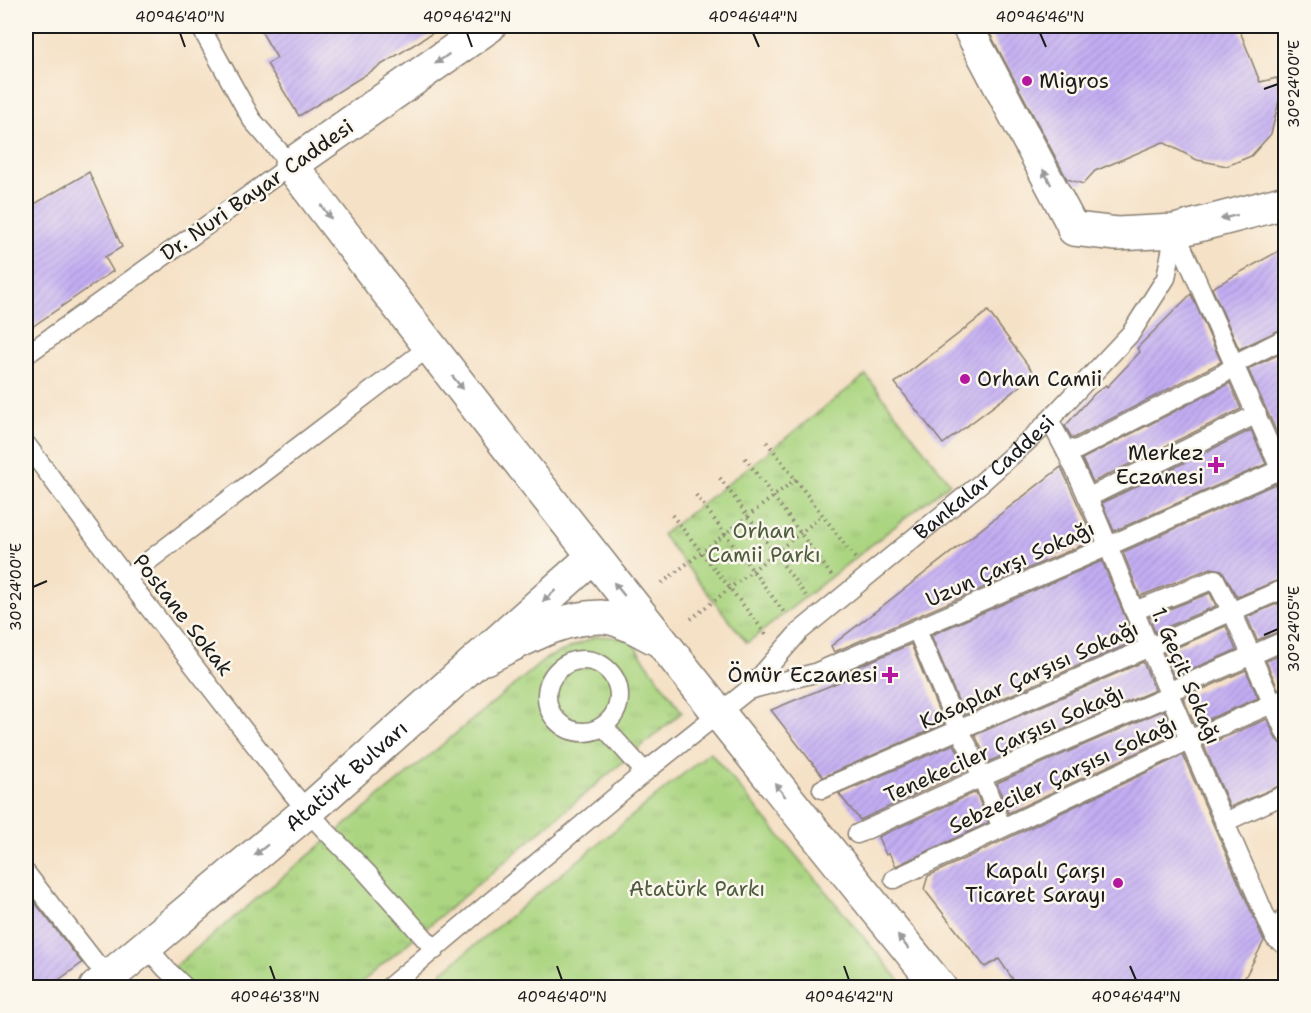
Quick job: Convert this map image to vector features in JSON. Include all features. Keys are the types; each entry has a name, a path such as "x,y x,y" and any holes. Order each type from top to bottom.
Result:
{"main road":[{"name":"Dr. Nuri Bayar Caddesi","path":"291,165 489,26"},
{"path":"291,165 593,557 940,987"},
{"path":"1074,229 1117,234 1175,231 1286,202"},
{"name":"Atatürk Bulvarı","path":"103,981 309,810 593,557"},
{"path":"479,660 561,622 605,617 638,629 662,642"}],"street":[{"path":"200,26 252,120 291,165"},
{"path":"967,26 1074,229"},
{"name":"Dr. Nuri Bayar Caddesi","path":"26,355 291,165"},
{"path":"1175,231 1233,367 1284,473"},
{"name":"Bankalar Caddesi","path":"388,987 645,772 748,690 799,632 981,483 1049,420 1131,333 1166,278 1175,231"},
{"path":"1065,448 1076,450 1223,374 1242,360 1286,338"},
{"path":"126,578 429,347"},
{"path":"1087,496 1257,414"},
{"name":"1. Geçit Sokağı","path":"1049,420 1087,496 1189,741 1280,942"},
{"name":"Postane Sokak","path":"26,444 293,794 435,950"},
{"name":"Uzun Çarşı Sokağı","path":"748,690 815,673 1107,546 1284,473"},
{"path":"1134,611 1215,579 1251,655 1279,700 1286,734"},
{"name":"Kasaplar Çarşısı Sokağı","path":"822,789 1286,588"},
{"path":"917,630 999,821"},
{"name":"Tenekeciler Çarşısı Sokağı","path":"857,834 1286,640"},
{"path":"579,660 591,661 602,665 611,674 617,684 619,695 612,718 603,726 592,731 580,732 567,729 550,712 546,701 547,689 558,669 579,660"},
{"name":"Sebzeciler Çarşısı Sokağı","path":"894,879 1279,700"},
{"path":"603,726 645,772"},
{"path":"1225,822 1286,794"},
{"path":"26,873 95,962 103,981"},
{"path":"1280,942 1286,915"},
{"path":"145,945 186,987"}],"path":[{"path":"767,442 867,575"},
{"path":"745,458 844,594"},
{"path":"720,478 820,614"},
{"path":"662,583 796,479"},
{"path":"696,495 799,632"},
{"path":"672,515 780,653"},
{"path":"691,619 823,515"}],"green space":[{"name":"Orhan Camii Parkı","path":"866,375 950,483 747,643 662,535"},
{"path":"597,636 629,638 682,712 356,987 149,988 547,658"},
{"name":"Atatürk Parkı","path":"710,752 905,987 424,987"}],"building":[{"path":"258,26 444,26 299,116 267,64 277,58"},
{"path":"986,26 1238,26 1260,82 1277,78 1280,97 1271,134 1251,156 1227,166 1197,160 1163,142 1095,171 1083,184 1067,179"},
{"path":"89,172 122,247 105,257 113,271 26,331 26,209"},
{"path":"1286,247 1286,327 1239,349 1212,288"},
{"path":"1191,294 1221,362 1072,438 1065,426 1094,394 1106,385 1107,387 1140,352 1137,348"},
{"name":"Orhan Camii","path":"988,311 1035,375 943,444 895,383"},
{"path":"1286,351 1286,453 1248,369"},
{"path":"1230,383 1241,409 1093,482 1082,459"},
{"path":"1251,430 1266,464 1114,531 1102,503"},
{"path":"1061,467 1094,540 834,652 831,646"},
{"path":"1275,484 1286,505 1286,577 1237,597 1222,570 1211,568 1140,596 1123,552"},
{"path":"1102,561 1135,641 964,715 931,635"},
{"path":"1210,593 1216,606 1155,632 1149,617"},
{"path":"1286,600 1286,629 1257,640 1247,617"},
{"path":"1226,626 1236,650 1174,677 1164,653"},
{"path":"911,644 944,724 823,777 771,710 846,679 843,673"},
{"path":"1286,653 1286,687 1278,689 1266,661"},
{"path":"1143,662 1155,690 988,762 975,735"},
{"path":"1246,670 1258,698 1195,725 1183,698"},
{"path":"1164,710 1174,735 1008,813 997,783"},
{"path":"1267,719 1276,739 1286,745 1286,783 1230,807 1204,746"},
{"path":"954,744 967,771 860,820 839,794"},
{"name":"Kapalı Çarşı Ticaret Sarayı","path":"1183,755 1264,941 1240,987 1018,987 999,959 985,967 924,889 928,876"},
{"path":"976,792 988,823 896,866 889,853 886,855 878,837"},
{"path":"26,891 82,963 49,987 26,987"}],"place":[{"name":"Migros","path":"1027,81"},
{"name":"Orhan Camii","path":"965,379"},
{"name":"Merkez Eczanesi","path":"1216,465"},
{"name":"Ömür Eczanesi","path":"890,675"},
{"name":"Kapalı Çarşı Ticaret Sarayı","path":"1118,883"}]}
